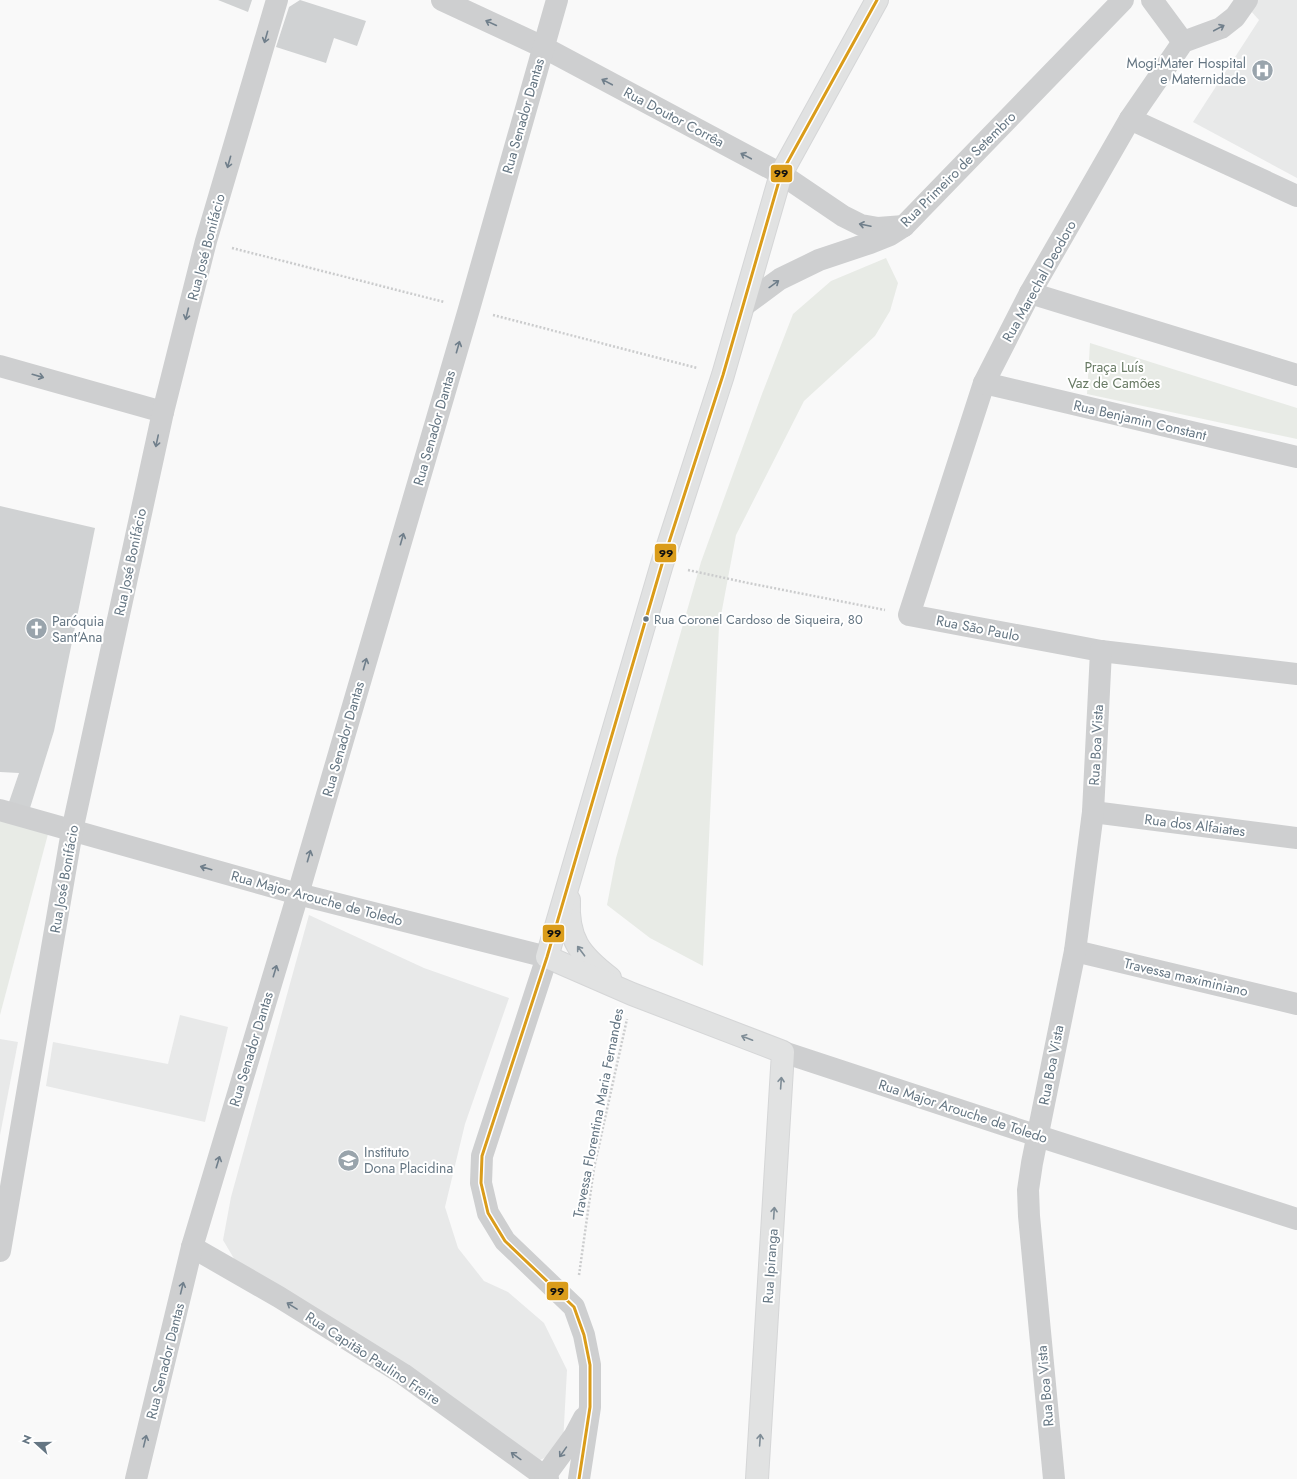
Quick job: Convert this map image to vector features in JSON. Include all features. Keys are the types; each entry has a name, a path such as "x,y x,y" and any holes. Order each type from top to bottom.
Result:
{"main road":[{"path":"547,958 662,564 723,375 781,174 877,0"},
{"name":"Rua Major Arouche de Toledo","path":"570,880 568,917 572,935 580,951 598,969 632,994"},
{"name":"Rua Major Arouche de Toledo","path":"547,958 632,994 783,1052"},
{"name":"Rua Ipiranga","path":"757,1479 783,1052"}],"street":[{"name":"Rua José Bonifácio","path":"0,1251 72,831 163,412 206,241 277,0"},
{"name":"Rua Doutor Corrêa","path":"442,0 543,47 781,174 843,216 861,226 878,228 904,226"},
{"name":"Rua Senador Dantas","path":"136,1479 192,1247 298,894 469,309 557,0"},
{"name":"Rua Primeiro de Setembro","path":"742,307 780,279 819,260 890,235 904,226 1123,0"},
{"path":"1152,0 1183,42 1221,28 1235,17 1247,0"},
{"name":"Rua Marechal Deodoro","path":"910,615 984,384 1030,293 1130,119 1183,42"},
{"path":"1130,119 1297,196"},
{"path":"1030,293 1297,375"},
{"path":"0,366 163,412"},
{"name":"Rua Benjamin Constant","path":"984,384 1297,458"},
{"name":"Rua São Paulo","path":"910,615 1101,652 1297,674"},
{"name":"Rua Boa Vista","path":"1054,1479 1029,1216 1028,1190 1048,1078 1075,951 1093,812 1101,652"},
{"name":"Rua Major Arouche de Toledo","path":"0,810 298,894 547,958"},
{"name":"Rua dos Alfaiates","path":"1093,812 1297,838"},
{"name":"Travessa maximiniano","path":"1075,951 1297,1004"},
{"path":"547,958 482,1156 480,1183 488,1213 505,1241 574,1307 584,1336 590,1365 590,1406 579,1479"},
{"name":"Rua Major Arouche de Toledo","path":"783,1052 1297,1219"},
{"name":"Rua Capitão Paulino Freire","path":"192,1247 279,1297 403,1374 546,1478"},
{"path":"546,1478 575,1435 590,1406"}],"path":[{"path":"662,564 748,583 910,615"},
{"name":"Travessa Florentina Maria Fernandes","path":"574,1307 594,1168 632,994"}],"shaded area":[{"name":"Mogi-Mater Hospital e Maternidade","path":"1255,0 1297,0 1297,178 1193,122 1259,20 1250,10"},
{"name":"Instituto Dona Placidina","path":"309,915 424,968 509,998 465,1124 445,1207 458,1248 484,1281 508,1292 544,1323 567,1370 563,1443 555,1453 540,1460 236,1262 223,1240 231,1197"},
{"path":"180,1015 228,1027 205,1122 46,1086 53,1042 168,1064"},
{"path":"0,1039 18,1042 0,1135"}],"green space":[{"path":"886,258 898,283 890,311 875,336 804,401 736,535 719,626 703,966 650,938 607,905 616,858 701,562 762,394 793,314 831,281"},
{"name":"Praça Luís Vaz de Camões","path":"1090,343 1297,408 1297,439 1087,394"},
{"path":"0,820 48,834 0,1015"}],"building":[{"path":"218,0 252,0 248,12"},
{"path":"300,0 366,21 357,46 334,38 326,63 276,47 289,7"},
{"name":"Paróquia Sant'Ana","path":"0,506 95,528 54,731 30,808 9,802 19,773 0,772"}],"transit line":[{"name":"99","path":"579,1479 590,1407 590,1365 584,1335 574,1307 505,1241 488,1213 481,1183 482,1156 547,957 662,564 723,375 781,174 877,0"}],"place":[{"name":"Mogi-Mater Hospital e Maternidade","path":"1262,71"},
{"name":"Rua Coronel Cardoso de Siqueira, 80","path":"646,619"},
{"name":"Paróquia Sant'Ana","path":"37,629"},
{"name":"Instituto Dona Placidina","path":"349,1160"}]}
